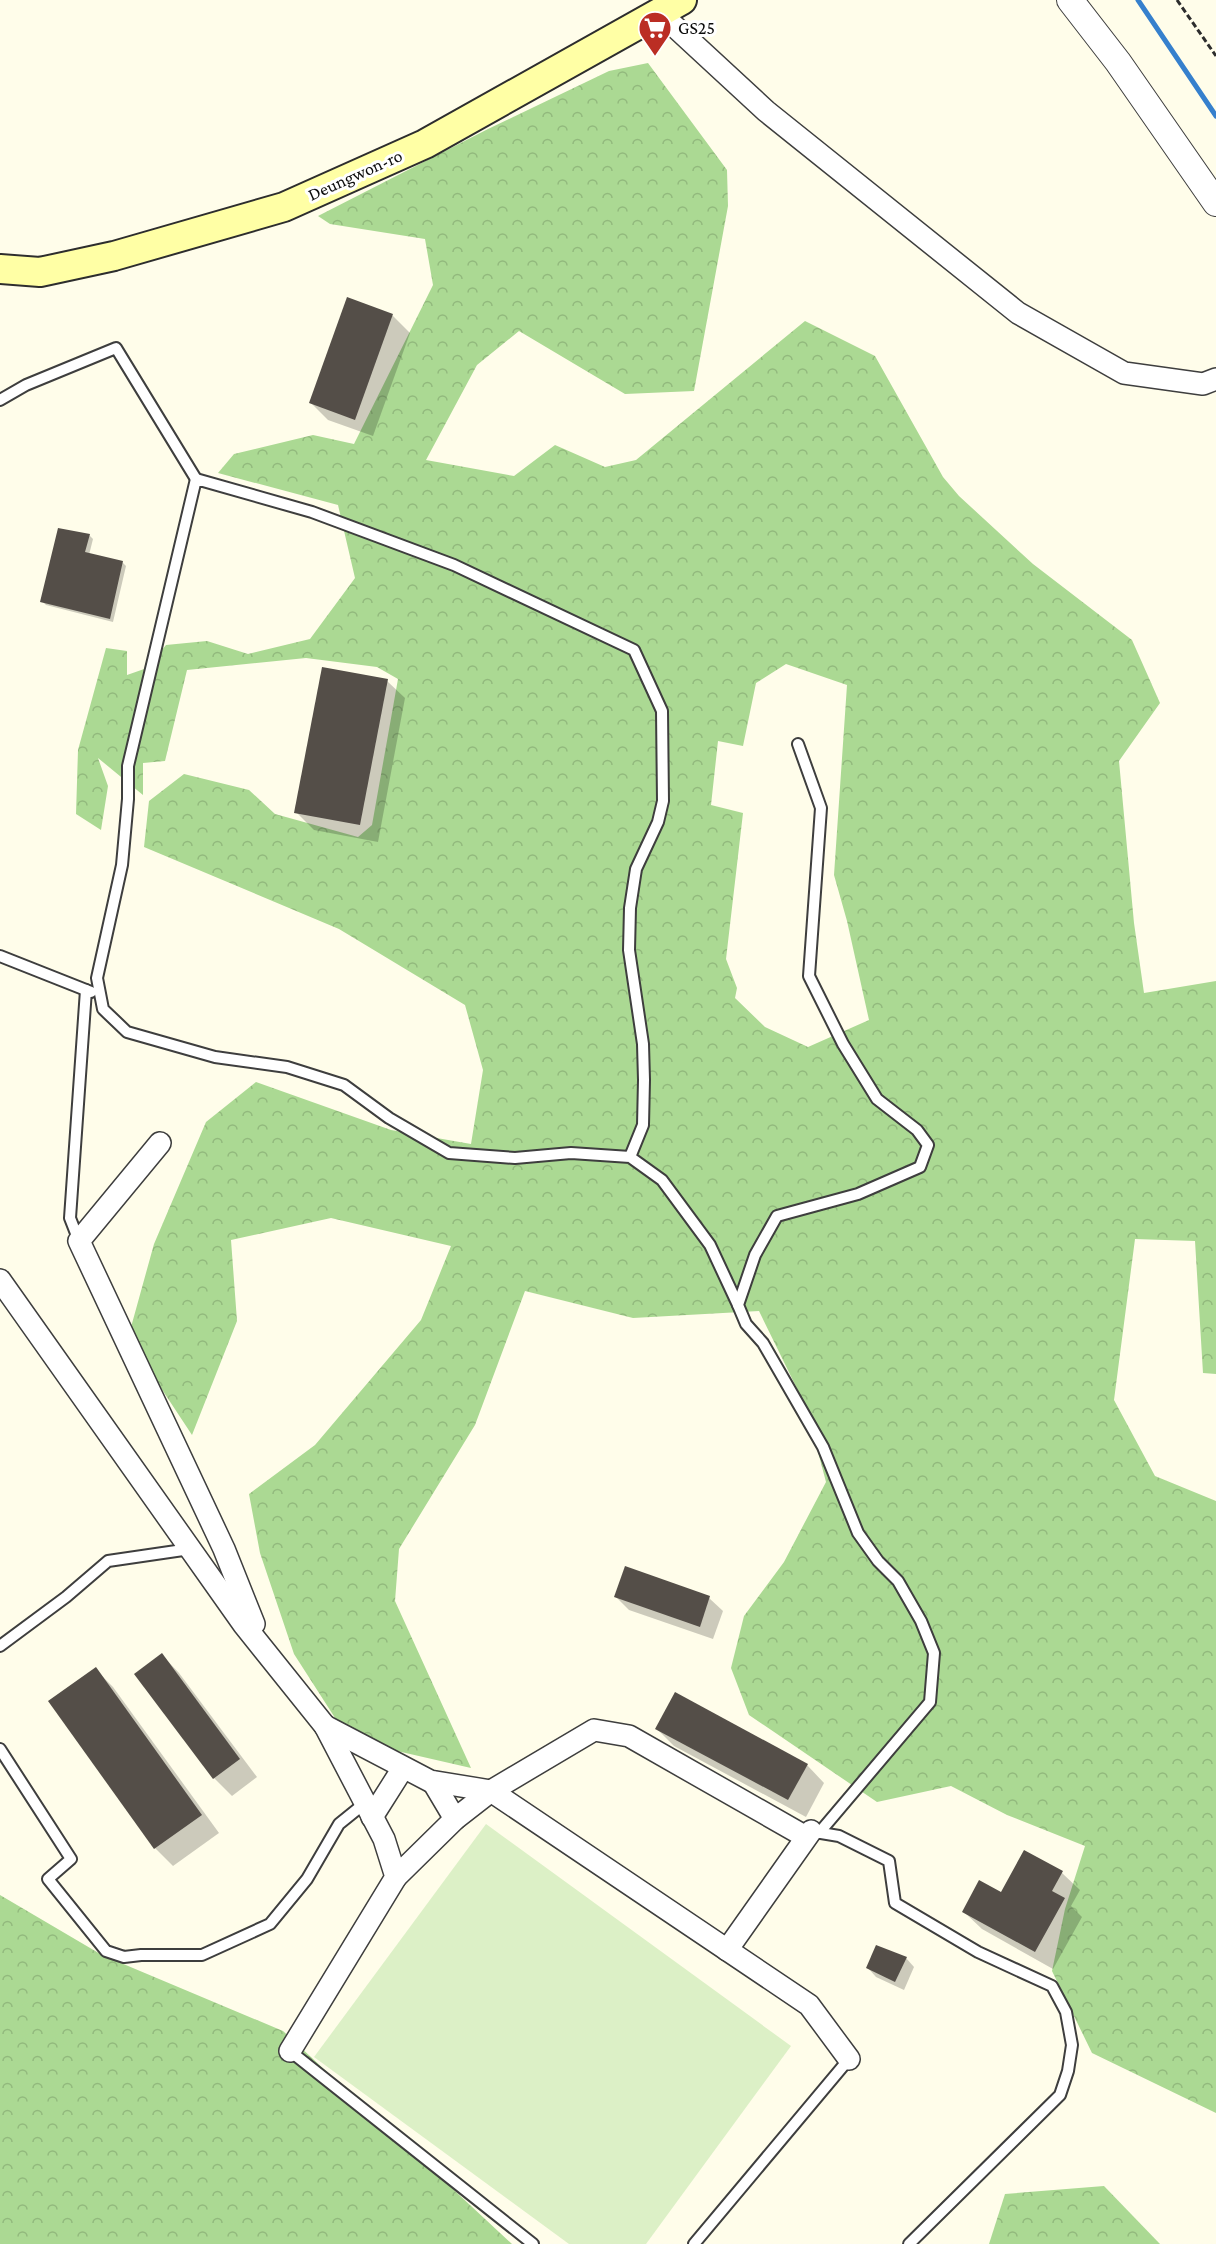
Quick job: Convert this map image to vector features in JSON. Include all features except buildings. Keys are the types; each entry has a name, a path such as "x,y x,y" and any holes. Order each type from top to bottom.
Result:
{"main road":[{"name":"Deungwon-ro","path":"0,269 40,272 50,270 114,256 284,207 425,144 671,7"}],"street":[{"path":"1070,0 1118,62 1216,203"},
{"path":"671,7 766,111 1018,313 1124,373 1203,384 1216,379"},
{"path":"160,1143 79,1242 224,1549 263,1649"},
{"path":"0,1280 190,1549 263,1649 325,1726 384,1839 396,1877"},
{"path":"325,1726 433,1782 491,1791 809,2005 849,2060"},
{"path":"290,2051 396,1877 455,1819 491,1791 594,1730 629,1736 812,1834 727,1950"},
{"path":"369,1810 403,1768"},
{"path":"433,1782 455,1819"}],"lane":[{"path":"0,400 26,385 116,348 196,479 312,512 454,565 634,650 662,711 663,801 658,822 636,869 630,908 629,950 643,1044 644,1080 643,1125 630,1157"},
{"path":"196,479 128,766 128,799 122,865 97,978 103,1009 127,1032 215,1057 287,1067 344,1085 389,1118 449,1154 515,1158 571,1154 630,1157 662,1180 710,1245 746,1324 763,1343 823,1447 858,1533 878,1561 898,1581 921,1622 934,1653 930,1702 812,1834"},
{"path":"738,1305 755,1255 777,1216 858,1194 920,1167 928,1145 917,1130 877,1099 843,1044 809,976 821,808 798,744"},
{"path":"0,956 100,995"},
{"path":"79,1242 70,1218 86,990"},
{"path":"0,1646 66,1597 108,1561 190,1549"},
{"path":"0,1749 71,1859 48,1879 106,1951 124,1957 202,1955 270,1924 307,1879 339,1824 369,1810"},
{"path":"812,1834 839,1836 889,1861 895,1904 978,1952 1052,1986 1066,2013 1072,2045 1068,2072 1060,2094 909,2244"},
{"path":"290,2051 533,2244"},
{"path":"694,2244 849,2060"}],"path":[{"path":"1177,0 1216,56"}],"green space":[{"path":"648,63 727,170 728,206 694,391 625,394 519,331 477,365 426,460 514,476 555,445 605,467 636,460 805,321 875,356 943,477 959,496 1033,564 1132,640 1160,703 1119,761 1134,923 1144,993 1216,981 1216,1374 1203,1373 1195,1241 1135,1239 1114,1400 1155,1476 1216,1501 1216,2113 1092,2053 1052,1971 1065,1909 1085,1846 1007,1815 951,1786 877,1802 749,1715 731,1668 744,1616 784,1562 826,1482 806,1407 759,1311 633,1318 525,1291 475,1425 399,1549 395,1601 471,1768 397,1751 337,1721 294,1654 260,1553 249,1494 315,1445 421,1320 451,1246 331,1218 231,1240 237,1321 192,1435 128,1338 154,1244 206,1122 256,1082 391,1130 471,1144 483,1070 465,1005 339,929 144,847 149,801 184,774 249,790 275,814 358,837 372,825 398,679 377,667 306,658 187,670 165,761 143,763 143,795 98,758 108,786 101,830 76,814 78,750 106,648 127,651 127,675 147,668 166,645 207,641 248,654 310,639 355,578 338,505 218,473 234,454 313,435 354,444 433,285 425,239 330,224 318,216 488,129 609,71","holes":["786,664 847,685 834,875 847,921 869,1020 808,1047 765,1027 735,998 737,988 726,959 743,813 711,805 718,741 743,746 756,683"]},
{"path":"486,1824 791,2046 646,2244 569,2244 314,2057"},
{"path":"0,1895 102,1955 283,2031 512,2244 0,2244"},
{"path":"1104,2186 1160,2244 989,2244 1005,2194"}],"waterway":[{"path":"1138,0 1216,116"}],"place":[{"name":"GS25","path":"655,57"}]}
